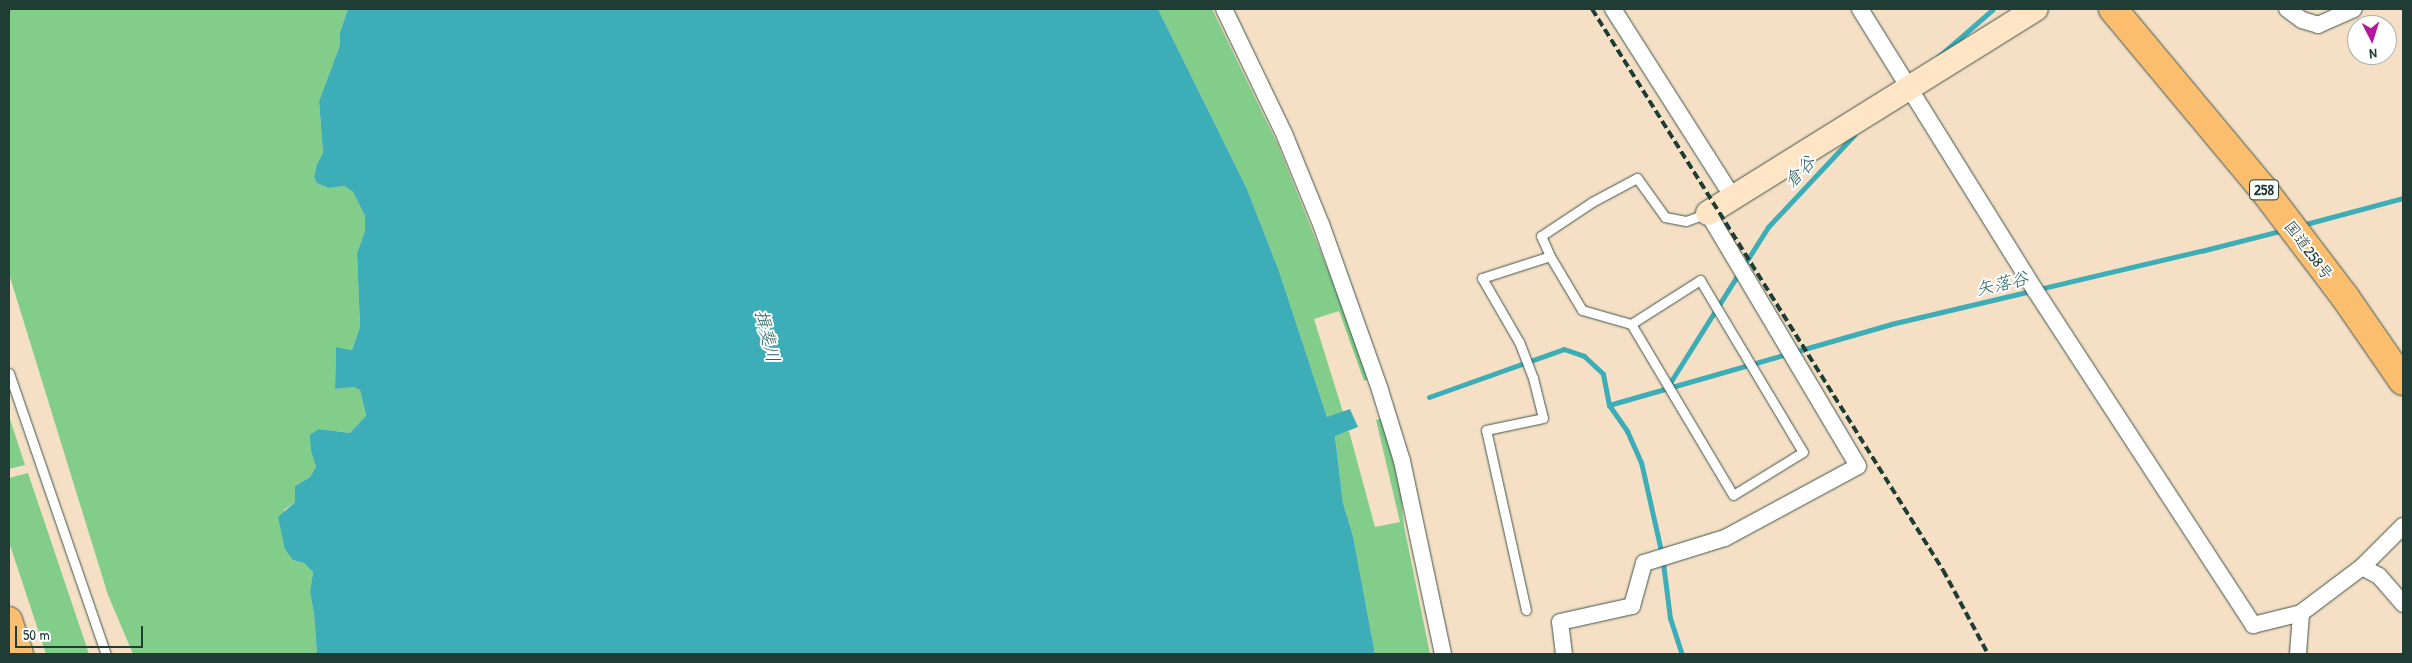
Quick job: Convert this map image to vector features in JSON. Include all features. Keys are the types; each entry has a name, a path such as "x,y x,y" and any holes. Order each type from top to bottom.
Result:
{"highway":[{"name":"国道258号","path":"2113,9 2263,189 2345,296 2403,381"}],"main road":[{"path":"9,620 20,654"}],"street":[{"path":"1224,9 1286,136 1321,224 1380,390 1402,461 1443,654"},
{"path":"1614,9 1732,196"},
{"path":"1860,9 2035,290 2253,625 2301,613 2362,566 2403,526"},
{"path":"1564,654 1560,622 1632,606 1644,563 1725,538 1858,466 1708,213 1732,196 2036,9"},
{"path":"2287,9 2302,20 2318,26 2354,9"},
{"path":"2362,566 2380,576 2403,604"},
{"path":"2298,654 2301,613"}],"lane":[{"path":"1631,324 1700,280 1803,452 1733,495 1631,324 1582,310 1550,256 1541,236 1592,202 1637,178 1665,217 1686,222 1708,213"},
{"path":"1526,610 1486,430 1543,418 1533,378 1519,342 1482,278 1550,256"},
{"path":"9,373 106,654"}],"green space":[{"path":"9,9 348,9 340,32 340,45 319,101 323,153 317,164 314,177 318,183 329,188 344,186 353,192 365,216 365,231 357,253 360,327 352,350 336,347 335,389 354,387 360,390 366,417 350,433 319,429 311,451 316,467 310,477 295,486 295,502 284,510 293,560 304,563 313,572 310,592 314,614 317,654 133,654 108,595 9,274"},
{"path":"1158,9 1212,9 1278,145 1371,378 1364,381 1339,311 1314,319 1343,412 1327,417 1279,271 1247,189"},
{"path":"9,416 25,465 9,469"},
{"path":"1383,418 1401,495 1404,526 1430,654 1375,654 1353,536 1343,503 1335,435 1349,431 1375,527 1400,522 1376,420"},
{"path":"28,473 89,654 46,654 9,542 9,478"}],"water":[{"name":"揖斐川","path":"348,9 1158,9 1247,189 1279,271 1327,417 1350,409 1358,427 1335,436 1343,503 1353,536 1375,654 317,654 314,614 310,592 313,572 304,563 293,560 285,549 278,517 295,502 295,486 310,477 316,467 311,451 310,435 319,429 350,433 366,416 360,390 354,387 335,389 336,347 352,350 360,327 357,253 365,231 365,216 353,192 344,186 329,188 317,183 314,177 317,164 323,153 319,101 340,45 340,32"}],"waterway":[{"name":"倉谷","path":"1937,58 1993,9"},
{"name":"倉谷","path":"1744,265 1768,227 1854,135"},
{"name":"矢落谷","path":"2302,225 2403,198"},
{"name":"矢落谷","path":"1609,405 1891,324 2284,230"},
{"name":"倉谷","path":"1668,386 1739,273"},
{"path":"1429,397 1564,349 1584,356 1603,374 1609,405 1627,431 1641,462 1662,555 1670,618 1682,654"}],"railway":[{"path":"1592,9 1943,570 1988,654"}]}
